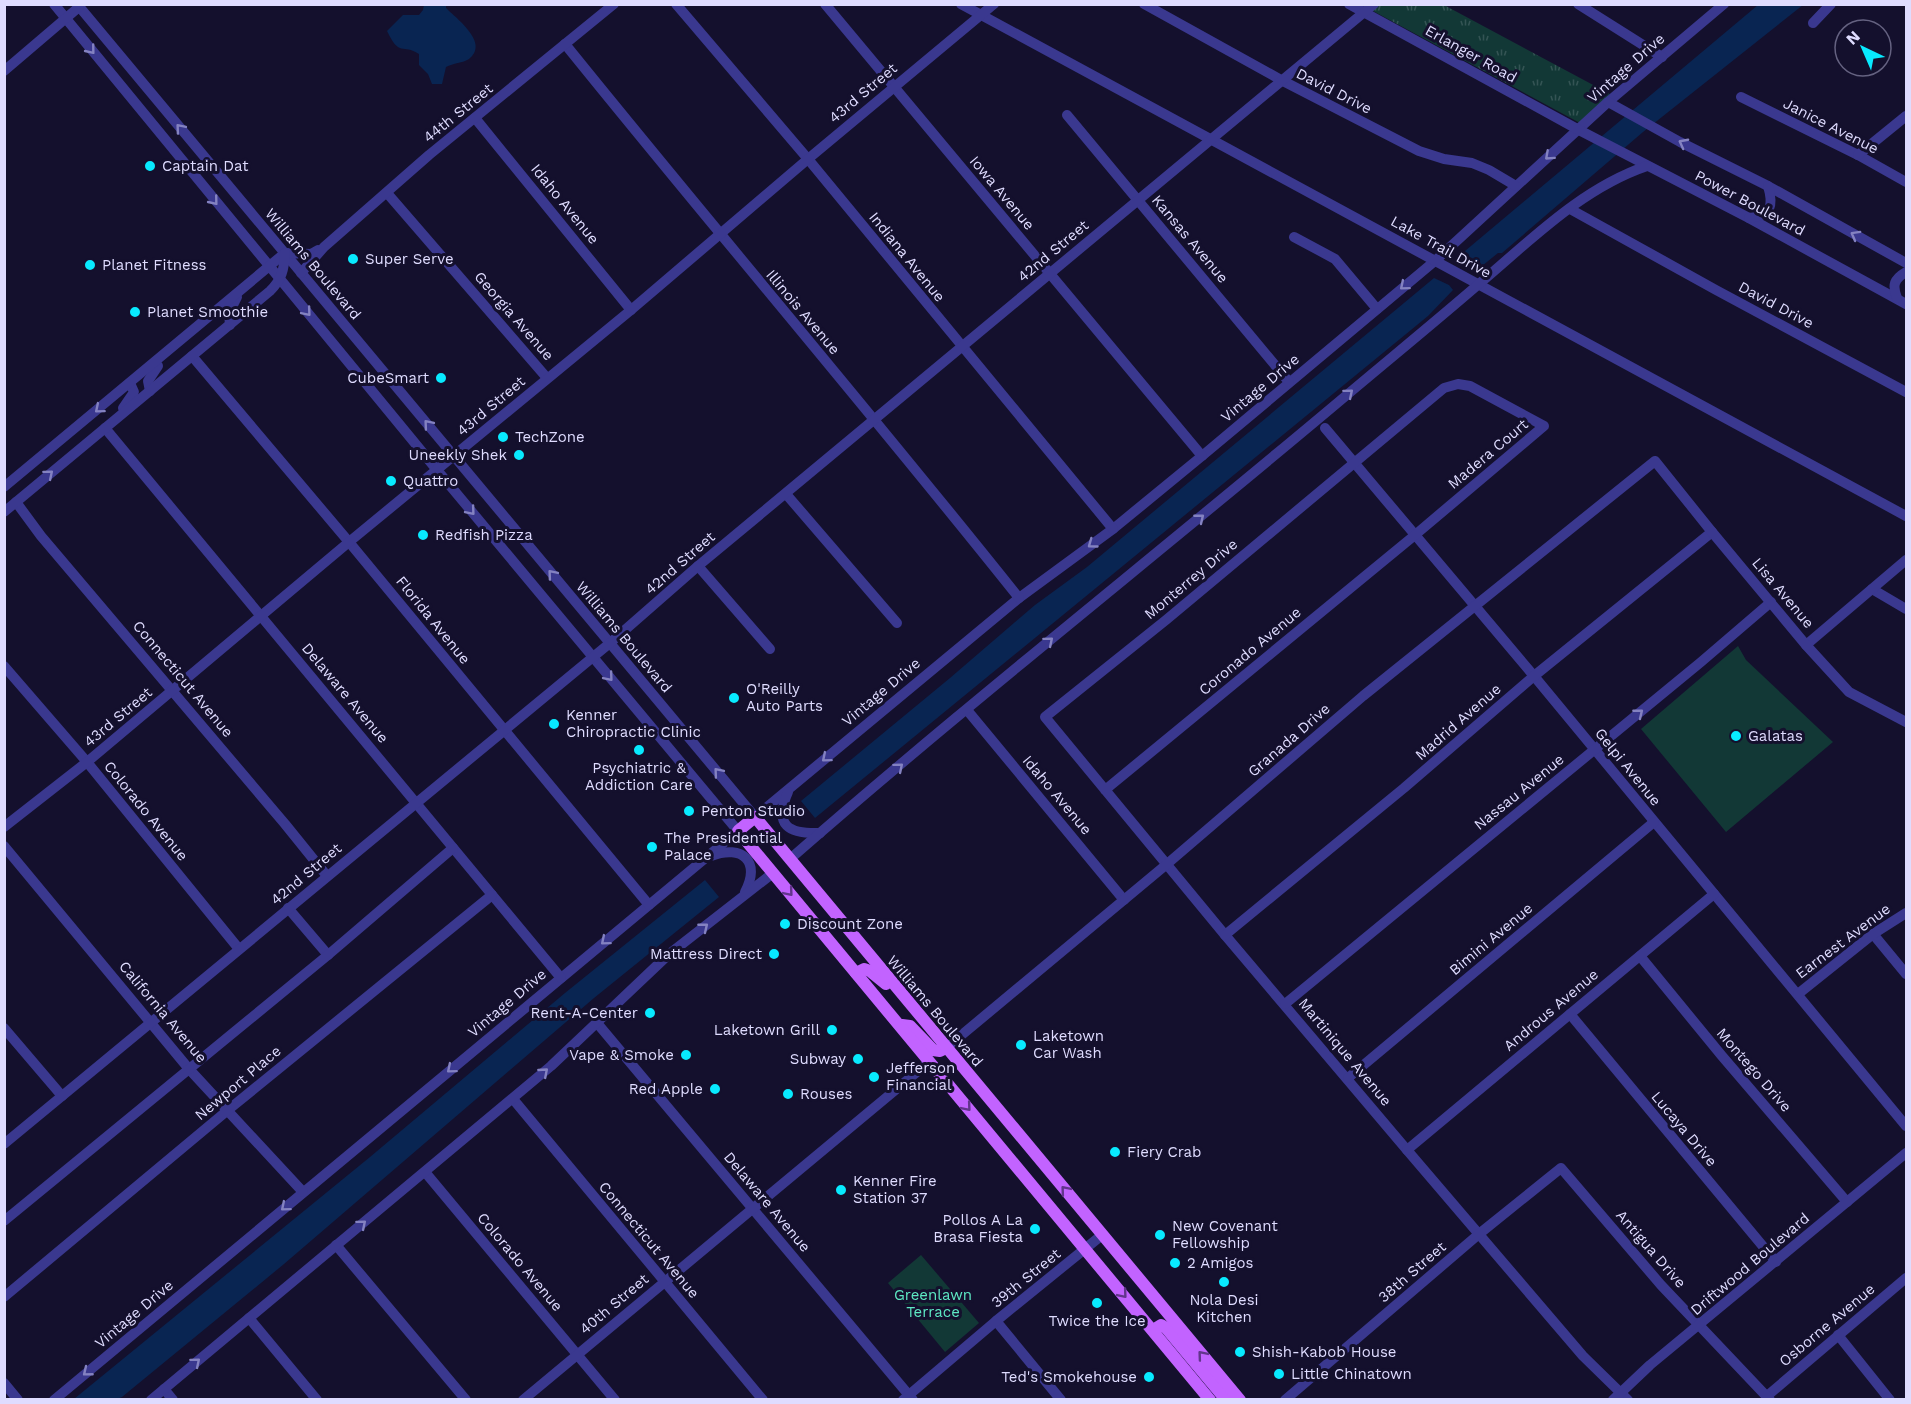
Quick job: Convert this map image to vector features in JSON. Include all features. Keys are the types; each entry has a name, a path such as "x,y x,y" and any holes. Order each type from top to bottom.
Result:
{"main road":[{"name":"Vintage Drive","path":"738,831 755,817"},
{"name":"Williams Boulevard","path":"755,817 1240,1400"},
{"path":"738,831 1210,1400"},
{"path":"773,873 790,859"},
{"path":"856,973 864,969 870,971 914,1008"},
{"path":"899,1025 910,1026 933,1050 946,1048"},
{"path":"929,1062 935,1058 945,1058 967,1083 978,1086"},
{"path":"1153,1330 1161,1325 1166,1328 1226,1400"}],"street":[{"path":"54,4 269,267 738,831"},
{"name":"44th Street","path":"301,273 324,247 475,118 614,4"},
{"name":"Indiana Avenue","path":"676,4 808,159 1113,529"},
{"name":"Iowa Avenue","path":"825,4 1202,456"},
{"name":"Lake Trail Drive","path":"961,4 1906,516"},
{"name":"43rd Street","path":"4,827 173,691 994,4"},
{"name":"David Drive","path":"1144,4 1283,81 1419,151 1444,159 1472,163 1516,186"},
{"name":"Erlanger Road","path":"1348,4 1583,133"},
{"name":"42nd Street","path":"4,1144 610,643 698,566 1374,4"},
{"path":"1578,4 1662,57"},
{"name":"Vintage Drive","path":"755,817 1019,598 1113,529 1436,260 1516,186 1583,133 1608,102 1724,4"},
{"path":"1813,23 1831,4"},
{"path":"4,71 66,19 78,6"},
{"name":"Williams Boulevard","path":"78,6 755,817"},
{"name":"Illinois Avenue","path":"565,44 719,234 915,466 1019,598"},
{"path":"128,94 142,82"},
{"name":"Janice Avenue","path":"1741,97 1858,155 1906,182"},
{"path":"144,114 159,102"},
{"name":"Power Boulevard","path":"1608,102 1768,186 1906,263"},
{"name":"Kansas Avenue","path":"1067,115 1289,382"},
{"path":"1858,155 1906,116"},
{"name":"Idaho Avenue","path":"475,118 631,310"},
{"name":"Power Boulevard","path":"1583,133 1749,218 1902,301"},
{"path":"790,859 1570,209 1627,173 1647,166"},
{"path":"1749,218 1761,216 1770,208 1772,199 1768,186"},
{"name":"Georgia Avenue","path":"387,193 547,378"},
{"name":"David Drive","path":"1570,209 1906,392"},
{"path":"1294,237 1335,259 1377,309"},
{"name":"44th Street","path":"285,253 311,254 324,247"},
{"path":"4,488 285,253"},
{"path":"4,512 230,325 280,280 284,269 285,253"},
{"path":"269,267 301,273"},
{"path":"1902,301 1894,285 1899,276 1906,273"},
{"path":"230,325 228,320 230,309 243,289"},
{"path":"150,391 148,385 151,374 176,345"},
{"name":"Florida Avenue","path":"192,356 649,905"},
{"path":"107,426 134,392 130,383"},
{"name":"Madera Court","path":"1354,461 1444,388 1458,384 1470,386 1544,426 1415,535"},
{"name":"Delaware Avenue","path":"107,426 561,978"},
{"name":"Gelpi Avenue","path":"1325,428 1534,676 1906,1126"},
{"name":"Lisa Avenue","path":"1655,460 1806,645 1849,692 1906,722"},
{"name":"Granada Drive","path":"946,1048 1167,864 1363,696 1655,460"},
{"name":"Monterrey Drive","path":"1045,717 1166,620 1354,461"},
{"path":"786,494 897,623"},
{"name":"Connecticut Avenue","path":"16,502 327,876"},
{"name":"Madrid Avenue","path":"1225,935 1404,788 1534,676 1712,532"},
{"name":"Coronado Avenue","path":"1105,790 1415,535"},
{"path":"1806,645 1906,560"},
{"path":"698,566 770,649"},
{"path":"1872,589 1906,609"},
{"name":"Nassau Avenue","path":"1285,1004 1701,663 1771,602"},
{"name":"Colorado Avenue","path":"4,666 87,762 239,949"},
{"name":"Idaho Avenue","path":"967,710 1124,900"},
{"name":"Martinique Avenue","path":"1045,717 1407,1150 1583,1356 1621,1397"},
{"path":"789,789 783,802 782,812 787,826 801,833 820,833"},
{"name":"Bimini Avenue","path":"1348,1078 1654,822"},
{"name":"Vintage Drive","path":"54,1400 738,831"},
{"name":"California Avenue","path":"4,846 189,1069 303,1192"},
{"path":"4,1221 328,955 453,848"},
{"path":"704,859 730,851 745,858 753,874 744,895"},
{"path":"151,1400 513,1099 668,955 773,873"},
{"name":"Newport Place","path":"4,1298 228,1110 492,894"},
{"name":"Androus Avenue","path":"1407,1150 1714,894"},
{"path":"288,908 328,955"},
{"name":"Earnest Avenue","path":"1798,994 1874,934 1906,912"},
{"path":"1874,934 1906,974"},
{"name":"Montego Drive","path":"1640,956 1847,1202"},
{"name":"Lucaya Drive","path":"1570,1014 1776,1262"},
{"name":"Delaware Avenue","path":"597,1023 908,1398"},
{"path":"4,1028 62,1096"},
{"name":"40th Street","path":"523,1400 929,1062"},
{"name":"Connecticut Avenue","path":"513,1099 763,1400"},
{"name":"Driftwood Boulevard","path":"1621,1397 1650,1365 1700,1326 1906,1153"},
{"name":"38th Street","path":"1285,1400 1479,1234 1561,1168"},
{"name":"Antigua Drive","path":"1561,1168 1661,1285 1768,1398"},
{"name":"Colorado Avenue","path":"425,1172 615,1400"},
{"name":"39th Street","path":"908,1398 996,1321 1102,1235"},
{"path":"336,1245 466,1400"},
{"name":"Osborne Avenue","path":"1768,1398 1906,1278"},
{"path":"249,1318 317,1400"},
{"path":"996,1321 1061,1400"},
{"path":"1838,1335 1890,1400"},
{"path":"4,1383 18,1400"},
{"path":"164,1389 173,1400"}],"green space":[{"path":"1362,5 1444,5 1610,94 1580,123"},
{"name":"Galatas","path":"1738,646 1746,660 1833,742 1726,832 1641,729"},
{"name":"Greenlawn Terrace","path":"921,1255 979,1323 945,1352 888,1283"}],"water":[{"path":"424,5 446,5 446,8 464,25 476,46 469,59 446,67 442,84 432,84 428,74 419,65 419,54 398,47 387,31 403,15 419,15"},
{"path":"1758,5 1803,5 1643,132 1502,253 1498,253 1477,270 1460,261 1465,251"},
{"path":"1434,278 1449,285 1453,290 1428,316 815,818 801,801 1035,605 1087,567"},
{"path":"705,880 719,897 594,998 284,1264 122,1397 74,1399 370,1157 565,993"}],"place":[{"name":"Captain Dat","path":"150,166"},
{"name":"Super Serve","path":"353,259"},
{"name":"Planet Fitness","path":"90,265"},
{"name":"Planet Smoothie","path":"135,312"},
{"name":"CubeSmart","path":"441,378"},
{"name":"TechZone","path":"503,437"},
{"name":"Uneekly Shek","path":"519,455"},
{"name":"Quattro","path":"391,481"},
{"name":"Redfish Pizza","path":"423,535"},
{"name":"O'Reilly Auto Parts","path":"734,698"},
{"name":"Kenner Chiropractic Clinic","path":"554,724"},
{"name":"Galatas","path":"1736,736"},
{"name":"Psychiatric & Addiction Care","path":"639,750"},
{"name":"Penton Studio","path":"689,811"},
{"name":"The Presidential Palace","path":"652,847"},
{"name":"Discount Zone","path":"785,924"},
{"name":"Mattress Direct","path":"774,954"},
{"name":"Rent-A-Center","path":"650,1013"},
{"name":"Laketown Grill","path":"832,1030"},
{"name":"Laketown Car Wash","path":"1021,1045"},
{"name":"Vape & Smoke","path":"686,1055"},
{"name":"Subway","path":"858,1059"},
{"name":"Jefferson Financial","path":"874,1077"},
{"name":"Red Apple","path":"715,1089"},
{"name":"Rouses","path":"788,1094"},
{"name":"Fiery Crab","path":"1115,1152"},
{"name":"Kenner Fire Station 37","path":"841,1190"},
{"name":"Pollos A La Brasa Fiesta","path":"1035,1229"},
{"name":"New Covenant Fellowship","path":"1160,1235"},
{"name":"2 Amigos","path":"1175,1263"},
{"name":"Nola Desi Kitchen","path":"1224,1282"},
{"name":"Twice the Ice","path":"1097,1303"},
{"name":"Shish-Kabob House","path":"1240,1352"},
{"name":"Little Chinatown","path":"1279,1374"},
{"name":"Ted's Smokehouse","path":"1149,1377"}]}
